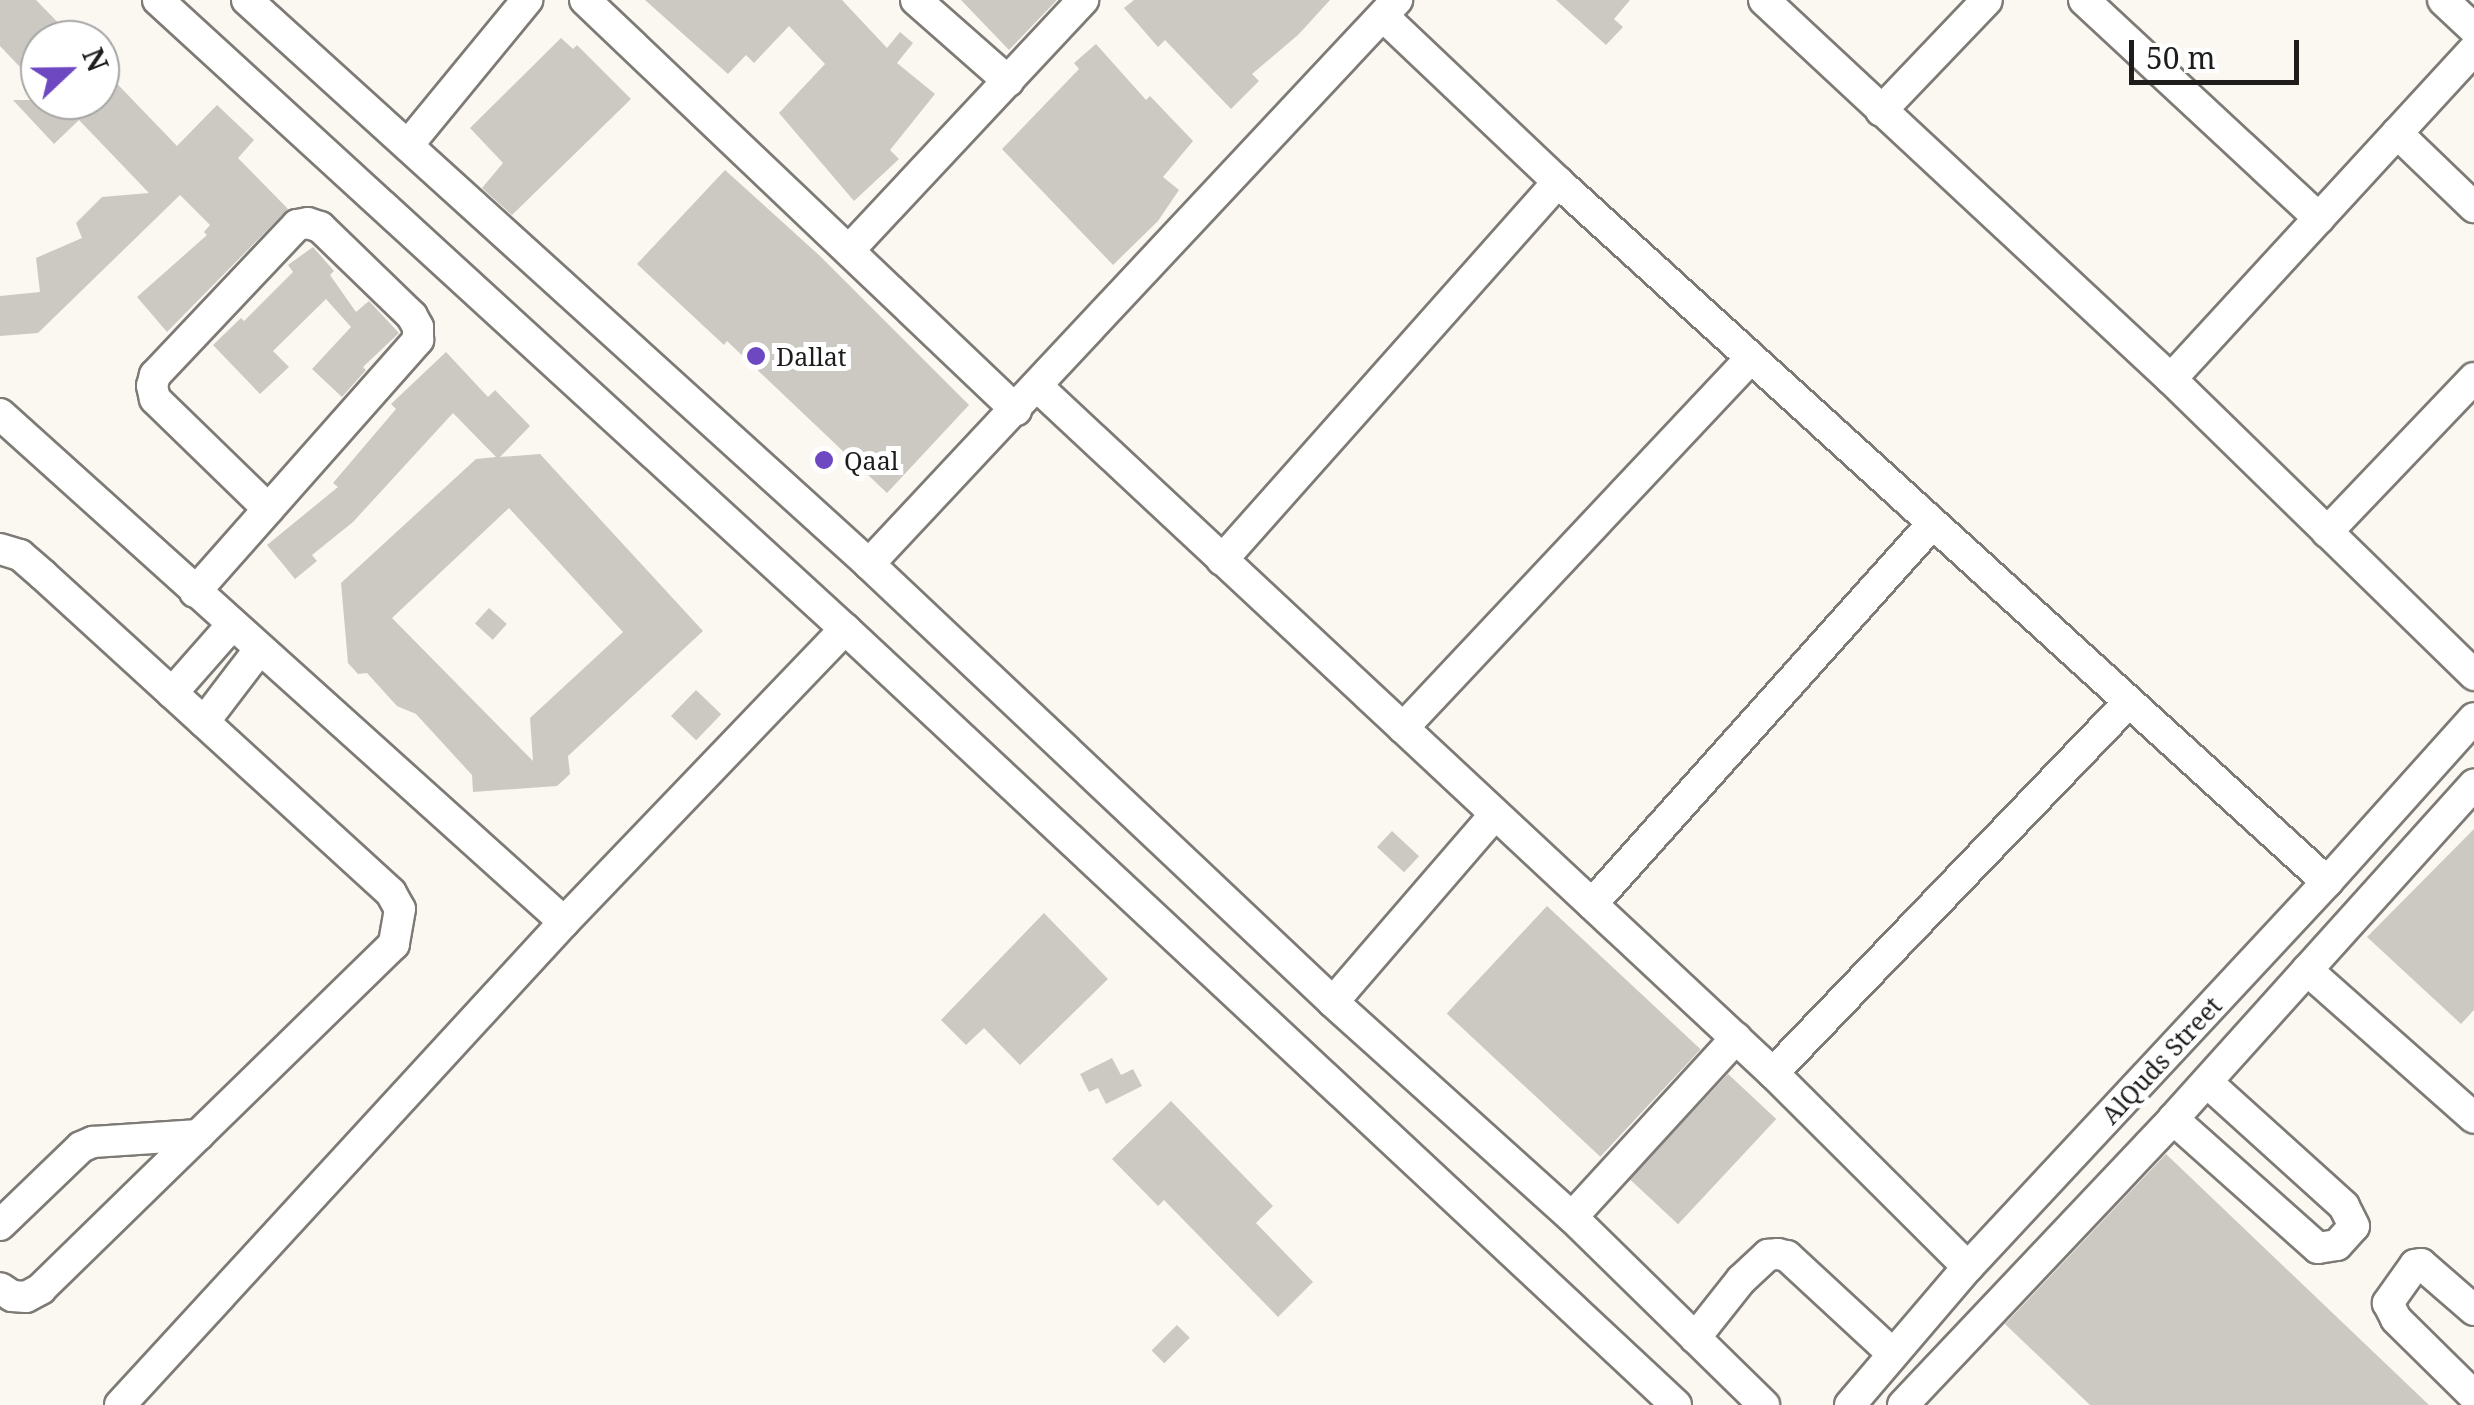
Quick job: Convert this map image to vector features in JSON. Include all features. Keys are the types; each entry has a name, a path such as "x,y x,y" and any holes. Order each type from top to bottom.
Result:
{"street":[{"path":"158,0 845,629 1676,1405"},
{"path":"247,0 869,564 1333,1002 1572,1217 1764,1405"},
{"path":"408,145 527,0"},
{"path":"586,0 851,248 1016,410"},
{"path":"916,0 1008,81"},
{"path":"851,248 1083,0"},
{"path":"1764,0 2171,379 2474,675"},
{"path":"1881,112 1987,0"},
{"path":"2084,0 2318,218"},
{"path":"2443,0 2474,29"},
{"path":"869,564 1390,8 1558,182 2328,882"},
{"path":"2171,379 2474,49"},
{"path":"2397,133 2474,207"},
{"path":"1222,560 1558,182"},
{"path":"195,592 418,340 418,327 412,316 320,227 308,223 297,226 155,375 152,386 155,398 268,509"},
{"path":"1403,728 1752,358"},
{"path":"2328,532 2474,378"},
{"path":"1038,386 1773,1073 1968,1267"},
{"path":"0,414 564,922"},
{"path":"1592,904 1933,523"},
{"path":"0,549 20,555 391,892 400,910 394,944 42,1289 26,1297 12,1296 0,1288"},
{"path":"172,693 232,625"},
{"path":"120,1405 564,922 845,629"},
{"path":"204,722 259,650"},
{"path":"1773,1073 2129,702"},
{"name":"AlQuds Street","path":"1850,1405 1968,1267 2328,882 2474,718"},
{"name":"AlQuds Street","path":"1903,1405 2173,1119 2474,784"},
{"path":"1333,1002 1495,814"},
{"path":"2308,970 2474,1118"},
{"path":"1572,1217 1736,1038"},
{"path":"2173,1119 2318,1248 2338,1245 2354,1226 2344,1206 2206,1082"},
{"path":"0,1225 81,1147 200,1134"},
{"path":"1695,1338 1741,1280 1768,1255 1778,1254 1786,1256 1893,1354"},
{"path":"2474,1310 2421,1264 2415,1266 2388,1303 2396,1318 2474,1396"}],"building":[{"path":"0,0 36,0 56,20 20,20 20,67 0,46"},
{"path":"645,0 842,0 887,48 900,32 913,43 897,63 935,94 890,150 899,159 854,201 779,113 825,64 789,26 754,63 746,55 728,74"},
{"path":"961,0 1057,0 1009,50"},
{"path":"1134,0 1330,0 1298,35 1252,74 1259,81 1231,109 1165,40 1158,47 1124,8"},
{"path":"1556,0 1630,0 1614,19 1623,27 1606,45"},
{"path":"561,38 573,49 577,45 631,99 512,215 482,188 503,163 470,128"},
{"path":"1096,44 1146,100 1150,96 1193,141 1163,177 1179,190 1158,221 1113,265 1002,149 1079,69 1074,63"},
{"path":"120,87 177,146 217,105 254,140 238,158 288,209 167,332 137,297 207,235 204,232 210,225 180,195 38,333 0,336 0,296 40,292 36,258 82,238 76,223 102,197 149,193 79,120 120,120"},
{"path":"32,120 79,120 54,144"},
{"path":"725,170 820,256 969,405 887,493 727,341 724,345 637,264"},
{"path":"313,247 334,271 330,275 356,312 369,301 399,333 363,367 366,370 342,397 312,369 351,327 326,299 273,351 289,367 260,394 213,345 241,318 244,321 293,272 288,265"},
{"path":"446,352 488,397 495,390 530,426 500,457 540,454 703,631 568,756 570,774 557,786 473,792 472,775 416,714 397,706 367,673 358,674 348,663 341,583 476,459 496,457 453,413 353,522 312,555 317,561 295,579 267,545 338,487 333,483 396,409 391,404","holes":["509,508 623,632 530,718 533,761 392,618"]},
{"path":"489,608 507,624 493,640 475,624"},
{"path":"696,690 721,714 696,740 671,716"},
{"path":"2474,829 2474,1010 2461,1024 2367,937"},
{"path":"1392,831 1419,856 1404,872 1377,847"},
{"path":"1547,906 1701,1049 1600,1157 1447,1014"},
{"path":"1044,913 1108,979 1020,1065 984,1028 966,1045 941,1020"},
{"path":"1112,1058 1121,1075 1133,1069 1142,1086 1106,1104 1098,1088 1089,1092 1080,1074"},
{"path":"1728,1074 1776,1119 1678,1224 1630,1179"},
{"path":"1171,1101 1273,1206 1256,1223 1313,1282 1278,1317 1164,1200 1158,1206 1112,1159"},
{"path":"2166,1154 2429,1405 2090,1405 2005,1324"},
{"path":"1177,1325 1190,1338 1164,1363 1152,1350"}],"place":[{"name":"Dallat","path":"756,356"},
{"name":"Qaal","path":"824,460"}]}
